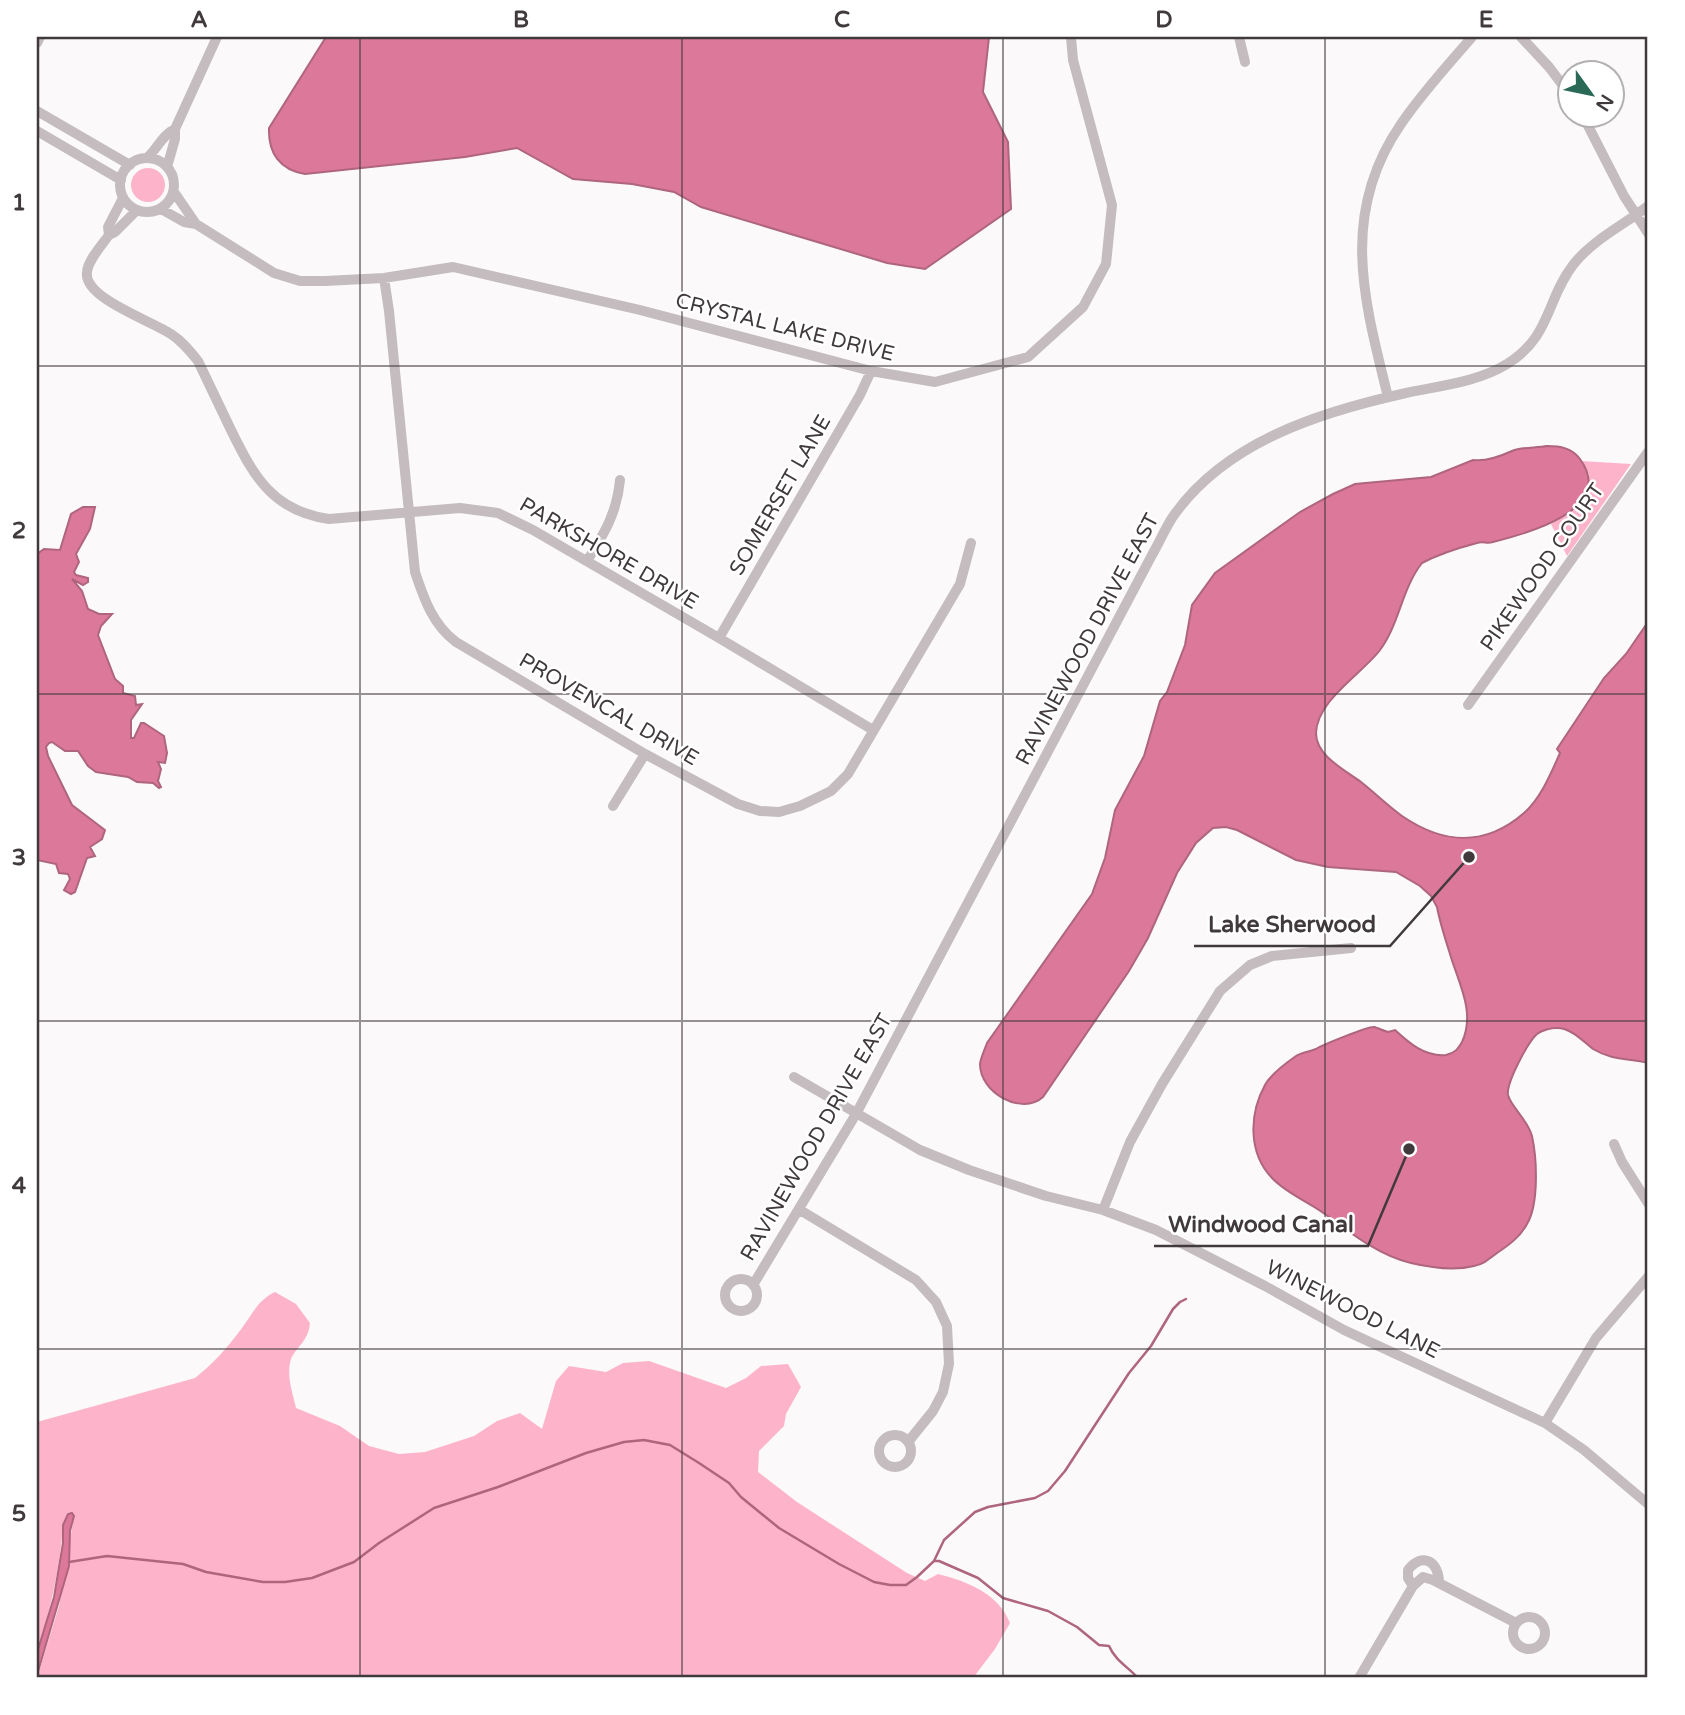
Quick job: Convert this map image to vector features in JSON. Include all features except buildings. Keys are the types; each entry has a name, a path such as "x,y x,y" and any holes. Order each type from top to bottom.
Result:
{"street":[{"path":"37,43 40,37"},
{"name":"CRYSTAL LAKE DRIVE","path":"196,224 174,192 174,179 167,167 175,129 217,37"},
{"name":"CRYSTAL LAKE DRIVE","path":"137,211 153,212 161,209 184,222 196,224 274,273 300,281 384,278 453,267 640,310 872,371 935,382 1028,357 1083,307 1106,264 1112,205 1073,60 1071,37"},
{"path":"1239,37 1245,62"},
{"path":"1388,397 1363,284 1361,244 1368,198 1386,149 1399,125 1472,37"},
{"path":"1521,37 1556,76"},
{"path":"37,111 130,164"},
{"name":"CRYSTAL LAKE DRIVE","path":"147,158 165,134 175,129"},
{"path":"1591,130 1648,233"},
{"path":"37,131 121,180"},
{"path":"137,211 123,198 121,180 130,164 147,158 158,160 167,167"},
{"path":"161,209 167,205 174,192"},
{"name":"PARKSHORE DRIVE","path":"108,235 108,226 123,198"},
{"name":"RAVINEWOOD DRIVE EAST","path":"753,1285 856,1114 1172,518 1191,495 1239,454 1259,443 1336,411 1486,374 1514,360 1537,337 1562,283 1579,257 1648,206"},
{"name":"PARKSHORE DRIVE","path":"137,211 108,235 87,269 88,284 100,296 171,334 187,348 198,362 251,471 272,494 309,516 329,519 460,508 498,513 719,638 873,730"},
{"name":"PROVENCAL DRIVE","path":"384,278 415,572 424,602 446,634 645,754 738,804 760,811 779,812 831,792 848,774 960,584 971,543"},
{"name":"SOMERSET LANE","path":"719,638 872,371"},
{"name":"PIKEWOOD COURT","path":"1468,705 1648,452"},
{"path":"587,562 618,502 620,480"},
{"path":"613,806 645,754"},
{"path":"1103,1210 1130,1142 1162,1084 1220,991 1250,965 1272,956 1351,947"},
{"name":"WINEWOOD LANE","path":"794,1077 920,1150 969,1170 1046,1196 1103,1210 1156,1230 1344,1330 1545,1423 1648,1504"},
{"path":"1614,1144 1648,1203"},
{"path":"800,1210 916,1280 936,1302 947,1326 949,1364 943,1392 933,1411 908,1442"},
{"path":"1545,1423 1596,1338 1648,1278"},
{"path":"1413,1586 1408,1578 1408,1570 1420,1561 1428,1561 1434,1565 1439,1572 1439,1583"},
{"path":"1359,1678 1413,1586 1423,1577 1516,1623"}],"shaded area":[{"path":"326,37 989,37 983,92 1008,142 1011,209 925,269 887,263 701,207 674,192 632,184 573,179 517,148 465,157 305,174 296,172 277,159 271,145 269,128"},
{"path":"148,168 160,173 165,185 160,197 148,202 136,197 131,185 136,173"},
{"path":"1547,446 1565,448 1580,459 1588,477 1587,492 1577,506 1562,517 1525,533 1491,543 1479,542 1422,563 1380,650 1332,698 1318,721 1316,733 1321,749 1332,762 1417,825 1433,832 1464,838 1494,832 1524,813 1536,800 1560,753 1557,749 1604,678 1626,654 1648,622 1648,1063 1600,1053 1562,1029 1544,1030 1533,1038 1518,1063 1508,1089 1510,1100 1530,1130 1535,1157 1534,1205 1521,1233 1486,1261 1466,1268 1451,1269 1400,1260 1368,1244 1285,1189 1272,1178 1259,1157 1255,1145 1254,1121 1260,1096 1271,1077 1298,1055 1370,1027 1388,1032 1395,1030 1418,1048 1431,1054 1452,1053 1462,1042 1466,1031 1466,1008 1437,907 1431,896 1420,886 1396,872 1328,867 1296,860 1237,830 1213,828 1196,843 1177,873 1148,938 1129,971 1043,1097 1034,1102 1014,1103 994,1092 982,1075 980,1064 987,1043 1092,894 1105,858 1115,810 1144,756 1160,701 1167,692 1185,645 1192,605 1215,573 1300,512 1355,484 1431,477 1473,460"},
{"path":"1581,461 1631,464 1567,556 1551,524 1572,510 1584,493 1589,475"},
{"path":"83,507 95,507 90,529 76,554 79,562 74,572 88,578 88,582 83,585 72,579 82,591 88,609 99,614 112,614 101,626 98,635 115,679 123,686 123,693 135,696 136,705 142,704 131,720 131,738 134,738 141,723 144,723 164,736 167,753 165,763 158,762 161,769 159,788 153,783 96,772 88,766 78,751 65,751 52,742 46,747 72,805 105,830 102,839 90,847 95,856 87,858 75,892 71,894 64,890 70,879 68,874 59,873 56,864 37,860 37,554 44,549 60,550 71,514"},
{"path":"275,1292 296,1304 310,1323 289,1369 296,1408 340,1426 369,1446 399,1454 425,1452 474,1436 497,1421 520,1413 542,1429 556,1381 569,1366 606,1372 623,1363 649,1361 726,1388 746,1378 761,1366 788,1364 801,1387 786,1414 784,1426 759,1451 758,1472 797,1502 907,1573 925,1581 938,1574 981,1590 998,1604 1010,1623 973,1678 37,1678 59,1606 74,1516 63,1525 54,1590 37,1653 37,1422 195,1378 226,1348 260,1303"},
{"path":"72,1513 74,1516 70,1531 69,1566 37,1675 37,1653 54,1597 63,1543 63,1525 68,1514"}],"waterway":[{"path":"69,1562 107,1556 183,1564 206,1572 263,1582 312,1578 354,1562 434,1508 586,1453 624,1442 644,1440 670,1445 699,1463 729,1483 741,1497 779,1528 839,1564 874,1582 906,1585 934,1561 944,1540 975,1512 1035,1498 1048,1491 1065,1471 1129,1373 1151,1346 1173,1309 1186,1299"},
{"path":"934,1561 978,1578 1003,1598 1048,1611 1077,1627 1099,1645 1109,1646 1138,1678"}],"place":[{"name":"Lake Sherwood","path":"1469,857"},
{"name":"Windwood Canal","path":"1409,1149"}]}
